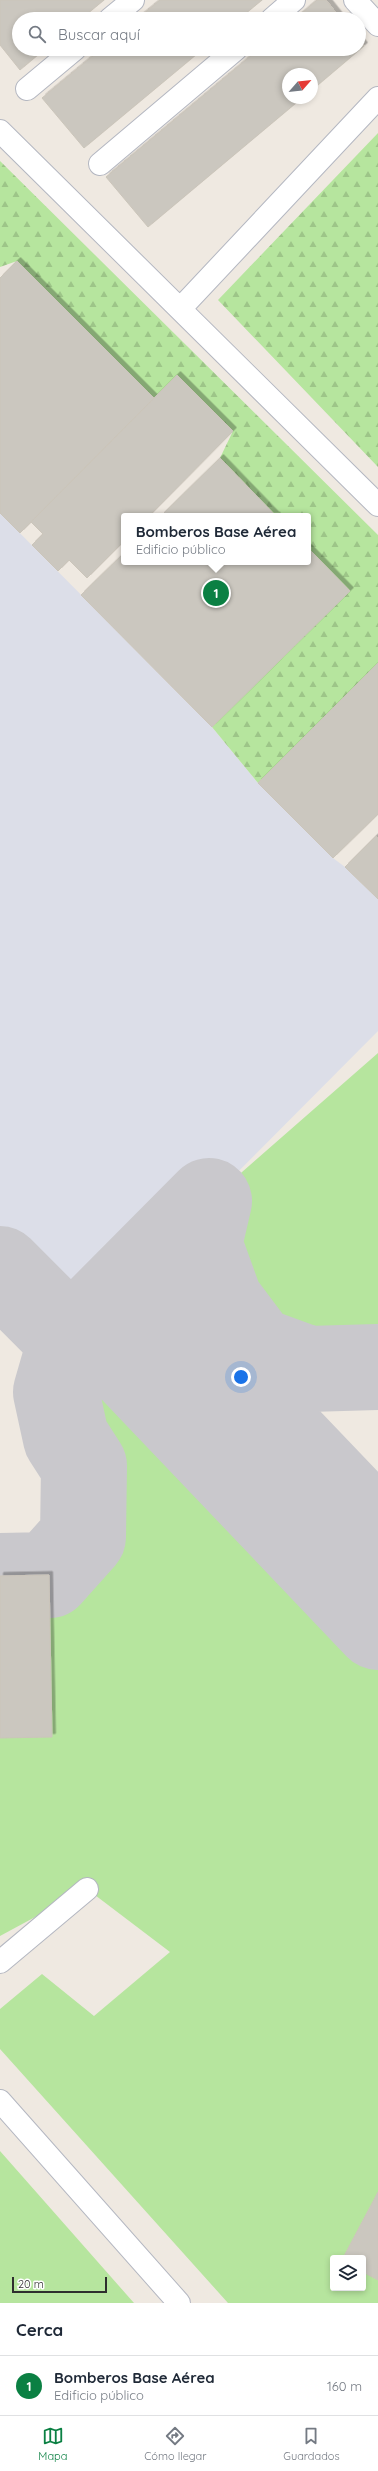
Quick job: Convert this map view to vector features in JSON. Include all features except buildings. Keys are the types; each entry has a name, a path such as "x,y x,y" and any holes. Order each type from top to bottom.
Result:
{"lane":[{"path":"118,12 132,0"},
{"path":"280,12 294,0"},
{"path":"355,0 378,25"},
{"path":"28,89 67,56"},
{"path":"100,164 228,56"},
{"path":"180,309 378,98"},
{"path":"0,131 378,505"},
{"path":"0,1962 87,1889"},
{"path":"0,2101 179,2303"}],"shaded area":[{"path":"0,513 212,727 258,783 333,858 345,867 378,899 378,1031 71,1340 0,1269"}],"green space":[{"path":"378,133 378,467 218,300"},
{"path":"0,161 378,535 378,663 258,783 212,727 350,591 311,551 311,513 273,513 220,458 233,431 177,375 154,398 17,261 0,267"},
{"path":"378,1053 378,1367 308,1369 256,1350 220,1302 199,1244 209,1201"},
{"path":"71,1340 113,1349 378,1627 378,2192 345,2255 330,2255 330,2291 366,2291 366,2274 378,2280 378,2303 228,2303 0,2049 0,2009 42,1974 94,2016 170,1952 87,1889 0,1936 0,1738 49,1575 96,1522 84,1466 66,1438 56,1392"},
{"path":"0,2151 134,2303 0,2303"}],"taxiway":[{"path":"378,1367 308,1369 256,1350 220,1302 199,1244 209,1201 71,1340 113,1349 378,1627"},
{"path":"0,1269 71,1340 56,1392 66,1438 84,1466 83,1537 49,1575 0,1576"},
{"path":"185,1332 378,1534"}],"place":[{"name":"Bomberos Base Aérea","path":"216,593"}]}
